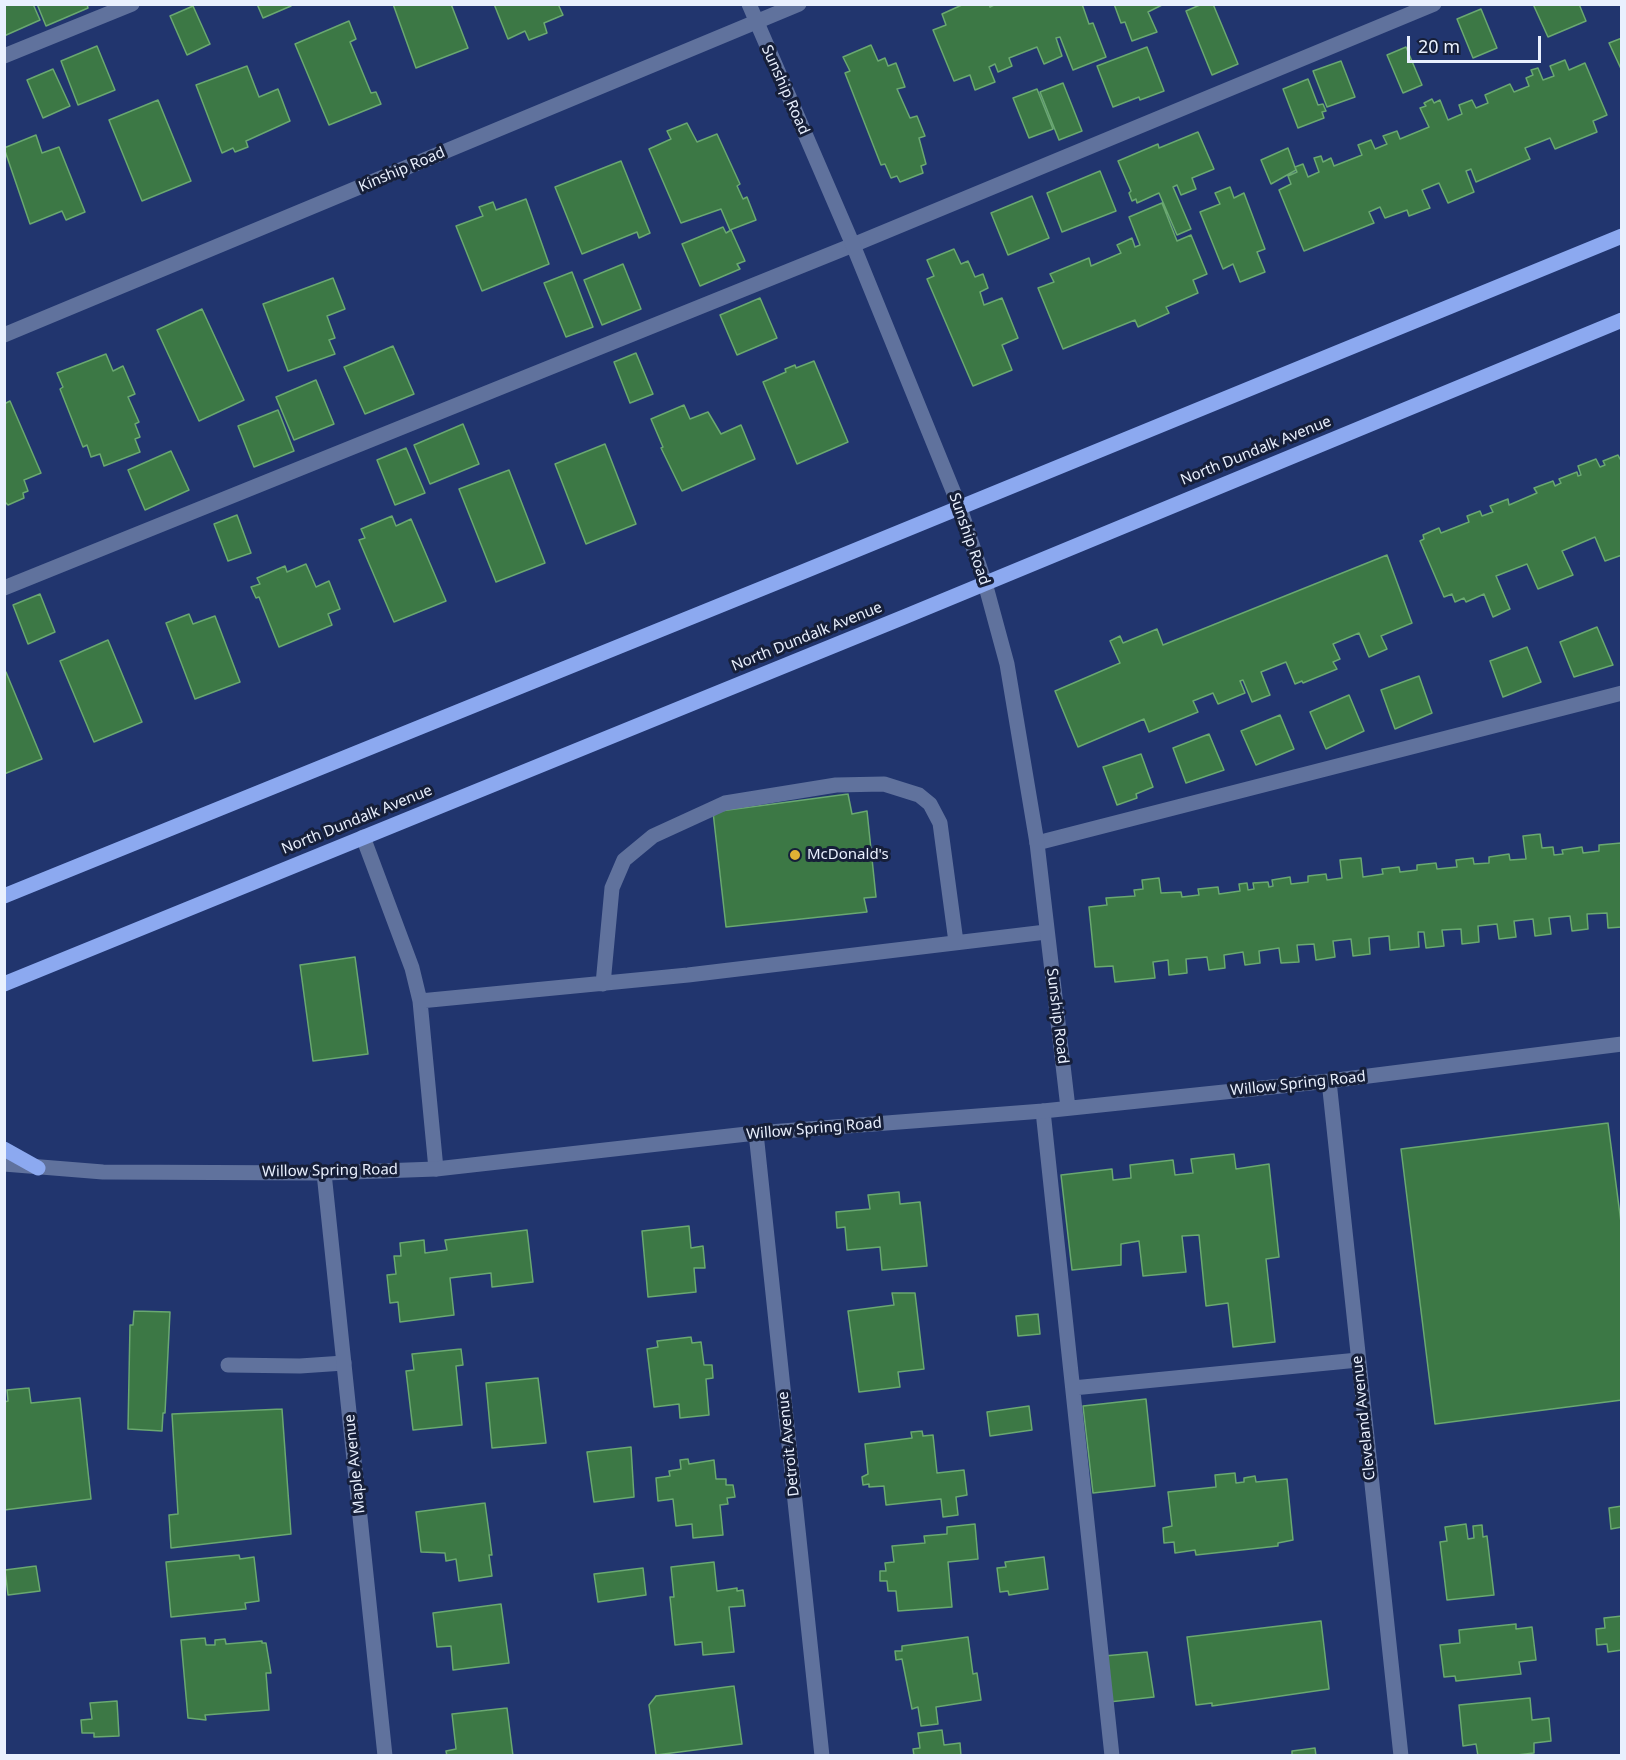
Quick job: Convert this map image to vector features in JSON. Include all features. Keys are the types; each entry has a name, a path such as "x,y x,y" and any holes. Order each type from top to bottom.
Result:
{"main road":[{"path":"4,896 960,508 1622,236"},
{"name":"North Dundalk Avenue","path":"4,984 1622,320"},
{"path":"4,1149 38,1168"}],"street":[{"path":"4,56 132,4"},
{"name":"Sunship Road","path":"748,4 853,245 960,508 984,582 1007,664 1037,843 1068,1108"},
{"name":"Kinship Road","path":"4,335 799,4"},
{"path":"4,588 853,245 1434,4"},
{"path":"1037,843 1622,693"},
{"path":"603,984 612,888 624,860 653,836 725,803 836,785 884,784 919,795 930,804 940,823 956,942"},
{"path":"363,837 412,968 420,1001 436,1169"},
{"path":"420,1001 688,975 1046,932"},
{"name":"Willow Spring Road","path":"4,1164 103,1172 324,1173 436,1169 756,1133 1043,1111 1329,1081 1621,1046"},
{"name":"Cleveland Avenue","path":"1329,1081 1401,1755"},
{"path":"1043,1111 1112,1755"},
{"name":"Detroit Avenue","path":"756,1133 822,1755"},
{"name":"Maple Avenue","path":"324,1173 385,1755"},
{"path":"1073,1388 1358,1360"},
{"path":"228,1365 300,1366 344,1363"}],"building":[{"path":"4,4 33,4 40,20 4,36"},
{"path":"37,4 87,4 88,8 46,26"},
{"path":"257,4 290,4 291,6 263,18"},
{"path":"393,4 451,4 468,48 416,68"},
{"path":"494,4 558,4 563,15 544,23 547,33 529,40 525,31 508,39"},
{"path":"964,4 989,4 990,7 996,4 1082,4 1089,24 1093,23 1106,57 1073,70 1060,37 1056,38 1062,56 1044,64 1037,47 1009,58 1012,66 998,72 995,64 989,67 995,82 975,90 970,75 954,81 933,30 946,25 942,14"},
{"path":"1114,4 1164,4 1148,12 1157,32 1132,41 1125,22 1121,23"},
{"path":"1202,4 1213,4 1238,64 1212,75 1186,11"},
{"path":"1533,4 1579,4 1586,21 1548,37"},
{"path":"193,6 210,44 187,55 170,16"},
{"path":"1481,9 1497,48 1473,58 1457,19"},
{"path":"349,21 356,39 350,42 371,93 376,92 381,104 329,125 295,44"},
{"path":"1622,38 1622,71 1609,43"},
{"path":"871,45 878,61 885,58 888,66 896,63 905,87 897,89 910,118 917,116 925,136 919,138 926,164 921,166 923,173 900,182 897,176 891,178 885,164 881,165 845,73 850,71 843,57"},
{"path":"97,46 115,90 78,105 61,61"},
{"path":"1147,47 1164,91 1113,107 1097,66"},
{"path":"1406,47 1422,85 1403,93 1387,55"},
{"path":"1565,60 1569,70 1585,63 1607,115 1593,121 1597,132 1555,149 1550,138 1525,148 1530,159 1476,182 1471,169 1466,171 1474,192 1448,203 1439,183 1422,190 1430,208 1409,216 1407,210 1385,218 1380,207 1369,212 1374,223 1304,251 1279,190 1291,184 1288,176 1297,172 1295,167 1303,164 1308,177 1319,172 1314,158 1321,156 1323,162 1331,158 1334,166 1362,155 1358,145 1371,140 1375,149 1387,144 1383,136 1397,131 1400,139 1429,127 1420,108 1426,106 1424,103 1432,99 1434,103 1440,100 1448,120 1462,114 1459,105 1472,100 1476,108 1488,103 1485,95 1510,84 1514,92 1529,86 1526,78 1533,75 1531,70 1538,68 1543,80 1554,76 1550,66"},
{"path":"1341,61 1355,97 1327,107 1313,71"},
{"path":"247,66 259,97 278,89 290,121 246,141 248,147 235,152 233,148 222,153 196,85"},
{"path":"53,69 70,106 43,118 27,80"},
{"path":"1308,79 1318,105 1323,104 1326,111 1322,112 1324,118 1298,128 1283,89"},
{"path":"1063,83 1082,131 1059,140 1040,92"},
{"path":"1037,89 1053,129 1029,138 1013,98"},
{"path":"158,100 191,181 142,201 109,120"},
{"path":"687,123 697,142 717,134 740,184 737,186 743,199 747,197 756,220 730,230 721,209 681,223 649,149 671,139 667,131"},
{"path":"1198,132 1214,169 1192,178 1196,189 1181,195 1177,185 1173,187 1191,229 1177,235 1159,193 1137,203 1136,199 1132,201 1129,193 1131,191 1118,161 1158,144 1159,148"},
{"path":"36,135 42,153 59,147 85,212 66,220 62,211 30,224 4,148"},
{"path":"1288,148 1296,170 1271,184 1261,160"},
{"path":"621,161 650,233 639,238 637,232 582,254 555,187"},
{"path":"1100,171 1116,211 1062,232 1047,193"},
{"path":"1230,187 1234,198 1244,193 1265,249 1257,252 1265,272 1240,282 1233,264 1223,269 1200,212 1220,204 1215,193"},
{"path":"1032,196 1049,238 1008,255 991,213"},
{"path":"526,199 549,264 482,291 456,226 483,216 479,207 493,202 496,210"},
{"path":"1162,203 1177,241 1191,235 1207,274 1193,280 1198,293 1166,307 1169,313 1138,327 1135,320 1063,349 1038,288 1054,282 1050,274 1089,258 1091,266 1121,253 1117,245 1132,238 1135,247 1140,245 1129,217"},
{"path":"723,227 726,233 731,230 745,261 737,264 740,269 700,286 682,244"},
{"path":"954,249 961,264 968,261 975,277 983,274 988,288 980,292 984,305 1002,298 1018,338 1002,345 1012,370 973,386 927,279 934,276 927,260"},
{"path":"623,264 641,309 602,325 584,280"},
{"path":"572,272 593,327 566,337 544,283"},
{"path":"333,278 345,309 327,316 335,338 329,340 335,354 288,371 263,304"},
{"path":"760,298 777,338 737,355 720,315"},
{"path":"202,309 244,400 199,421 157,330"},
{"path":"393,346 414,394 365,414 344,367"},
{"path":"636,353 653,394 630,403 614,362"},
{"path":"106,354 113,371 123,366 135,394 128,397 139,422 135,424 140,437 135,439 140,452 104,466 100,454 91,457 87,445 83,447 60,389 63,387 57,373"},
{"path":"814,361 848,442 797,464 763,382 786,372 785,369 795,365 796,368"},
{"path":"316,380 334,424 294,440 276,397"},
{"path":"10,401 41,473 24,480 28,491 23,493 24,498 8,505 4,501 4,404"},
{"path":"684,405 690,419 708,412 721,434 741,425 755,459 682,491 661,448 663,447 651,419"},
{"path":"278,410 294,451 254,467 238,426"},
{"path":"463,424 479,464 430,484 414,445"},
{"path":"605,444 636,524 586,544 555,464"},
{"path":"406,448 425,493 395,505 377,460"},
{"path":"171,451 189,490 145,510 128,470"},
{"path":"1618,455 1620,459 1622,458 1622,555 1605,561 1595,537 1562,551 1573,575 1538,589 1527,564 1496,576 1510,609 1493,617 1484,594 1466,602 1464,598 1455,602 1452,594 1444,597 1420,541 1424,539 1423,535 1439,528 1441,533 1469,522 1467,516 1480,511 1482,516 1493,512 1490,506 1508,499 1509,505 1537,493 1534,488 1553,481 1555,486 1561,483 1559,479 1577,472 1578,476 1581,475 1578,466 1596,459 1600,467 1605,465 1603,461"},
{"path":"509,470 545,563 496,582 459,489"},
{"path":"237,515 251,553 228,561 214,524"},
{"path":"392,516 396,526 411,519 446,601 394,622 359,540 365,538 361,529"},
{"path":"1387,555 1412,623 1381,636 1387,649 1369,657 1359,633 1333,644 1340,659 1333,662 1337,669 1303,683 1302,681 1295,684 1286,662 1261,672 1270,695 1252,702 1243,680 1240,681 1245,693 1218,704 1213,693 1193,701 1198,712 1149,732 1144,719 1078,747 1055,691 1120,663 1110,641 1120,636 1123,643 1157,629 1163,645"},
{"path":"306,564 316,587 329,581 340,609 328,614 332,625 279,647 259,597 256,598 251,587 260,584 257,578 285,566 287,572"},
{"path":"40,594 55,632 28,644 13,605"},
{"path":"189,614 193,624 215,616 240,682 195,699 166,623"},
{"path":"1597,627 1613,665 1574,677 1560,642"},
{"path":"108,640 142,722 94,742 60,661"},
{"path":"1527,647 1541,682 1503,697 1490,661"},
{"path":"6,672 42,759 4,774 4,673"},
{"path":"1419,676 1432,713 1395,729 1381,690"},
{"path":"1349,695 1364,731 1326,749 1310,712"},
{"path":"1280,715 1294,749 1256,765 1241,731"},
{"path":"1209,734 1224,770 1186,783 1173,748"},
{"path":"1141,754 1153,787 1136,794 1137,798 1117,805 1103,767"},
{"name":"McDonald's","path":"848,794 852,814 867,811 876,897 864,898 867,912 726,927 713,812"},
{"path":"1540,834 1542,848 1553,847 1554,855 1563,854 1562,850 1582,847 1583,853 1599,851 1599,845 1621,843 1622,927 1608,928 1607,913 1587,914 1588,929 1572,931 1570,916 1549,918 1551,934 1535,936 1533,919 1514,921 1516,937 1499,939 1497,924 1478,926 1479,942 1462,944 1461,929 1442,930 1444,946 1426,948 1424,932 1418,932 1419,947 1390,950 1389,936 1369,938 1370,954 1353,956 1351,939 1333,941 1335,957 1316,960 1314,944 1297,945 1299,962 1281,963 1279,948 1259,951 1260,963 1245,965 1243,952 1224,955 1225,968 1209,970 1207,957 1186,959 1187,973 1169,975 1168,960 1153,962 1155,978 1115,982 1113,966 1095,967 1089,907 1107,905 1106,898 1135,896 1134,890 1143,889 1142,880 1159,878 1161,893 1181,892 1182,897 1199,895 1198,889 1218,887 1219,894 1240,891 1239,884 1247,883 1248,890 1254,889 1253,883 1268,882 1269,887 1273,886 1272,880 1290,877 1291,884 1308,882 1308,876 1326,874 1327,880 1342,878 1340,860 1361,858 1363,877 1383,874 1382,869 1399,867 1400,872 1417,870 1417,865 1436,863 1437,869 1457,867 1456,860 1473,858 1474,864 1489,863 1489,857 1509,854 1510,860 1526,859 1523,836"},
{"path":"355,957 368,1054 313,1061 300,965"},
{"path":"1608,1123 1622,1230 1622,1400 1435,1424 1401,1149"},
{"path":"1234,1154 1236,1169 1269,1164 1279,1257 1266,1259 1275,1342 1233,1347 1228,1303 1206,1306 1199,1235 1182,1236 1186,1272 1143,1276 1139,1241 1121,1244 1121,1265 1072,1270 1061,1175 1112,1169 1113,1180 1131,1178 1130,1165 1173,1160 1175,1175 1193,1173 1191,1159"},
{"path":"899,1192 900,1204 920,1202 927,1266 882,1270 880,1247 847,1250 845,1227 837,1228 836,1212 870,1209 868,1195"},
{"path":"689,1226 691,1248 703,1246 705,1268 694,1268 696,1292 648,1297 642,1231"},
{"path":"527,1230 533,1282 492,1287 491,1273 450,1278 454,1315 400,1322 398,1302 390,1303 387,1275 396,1274 394,1256 401,1256 400,1243 424,1240 425,1253 447,1250 445,1240"},
{"path":"892,1293 915,1293 924,1369 898,1372 900,1387 859,1392 848,1311 894,1305"},
{"path":"134,1311 170,1312 162,1431 128,1429 130,1325 133,1325"},
{"path":"1038,1314 1040,1334 1018,1336 1016,1316"},
{"path":"691,1337 692,1343 701,1342 704,1365 712,1365 713,1378 706,1379 709,1415 680,1418 679,1404 654,1407 647,1349 658,1347 657,1341"},
{"path":"461,1349 463,1365 456,1366 462,1425 413,1430 406,1371 414,1370 412,1354"},
{"path":"538,1378 546,1443 492,1448 486,1383"},
{"path":"29,1388 31,1403 80,1398 91,1499 4,1510 4,1402 8,1401 7,1390"},
{"path":"1146,1399 1155,1486 1093,1493 1083,1406"},
{"path":"1029,1406 1032,1430 990,1436 987,1412"},
{"path":"282,1409 291,1534 171,1548 169,1515 178,1514 172,1414"},
{"path":"922,1431 923,1436 933,1435 937,1473 964,1470 967,1495 956,1497 958,1515 943,1517 941,1499 886,1505 884,1486 863,1485 862,1477 868,1474 865,1444 912,1438 911,1432"},
{"path":"631,1447 634,1497 594,1502 587,1452"},
{"path":"688,1459 689,1464 714,1460 716,1479 726,1479 726,1485 733,1485 735,1497 727,1498 728,1504 720,1505 723,1535 693,1538 692,1524 676,1526 673,1499 658,1501 656,1478 670,1476 669,1471 681,1469 680,1460"},
{"path":"1235,1473 1236,1483 1244,1482 1244,1478 1255,1476 1256,1482 1287,1479 1293,1540 1278,1543 1278,1546 1196,1555 1195,1550 1175,1553 1174,1542 1164,1543 1163,1528 1172,1526 1168,1492 1216,1487 1215,1475"},
{"path":"485,1503 492,1555 489,1555 492,1576 459,1581 456,1559 446,1561 445,1553 421,1552 416,1512"},
{"path":"1622,1506 1622,1527 1611,1529 1609,1508"},
{"path":"975,1524 978,1559 948,1562 952,1607 898,1611 896,1591 888,1591 887,1581 880,1581 880,1571 886,1571 885,1563 894,1562 892,1546 925,1543 924,1536 947,1534 947,1527"},
{"path":"1466,1524 1468,1539 1474,1538 1473,1526 1482,1525 1483,1537 1487,1536 1494,1595 1447,1600 1440,1542 1447,1541 1445,1527"},
{"path":"239,1555 240,1559 254,1557 259,1601 245,1603 246,1609 171,1617 166,1562"},
{"path":"1044,1557 1048,1589 1009,1595 1008,1591 1000,1592 997,1568 1006,1567 1005,1562"},
{"path":"714,1562 717,1591 737,1588 737,1591 743,1590 745,1606 729,1607 734,1652 703,1655 702,1642 675,1645 670,1597 674,1597 671,1567"},
{"path":"36,1566 40,1591 8,1595 5,1570"},
{"path":"643,1568 646,1595 598,1602 594,1574"},
{"path":"501,1604 509,1663 453,1670 451,1646 437,1647 433,1613"},
{"path":"1622,1616 1622,1650 1608,1652 1607,1644 1597,1645 1596,1629 1605,1628 1604,1618"},
{"path":"1321,1621 1329,1689 1212,1706 1212,1703 1196,1705 1187,1637"},
{"path":"1516,1624 1516,1629 1532,1627 1536,1660 1519,1662 1521,1674 1456,1681 1455,1676 1444,1677 1440,1645 1460,1643 1459,1630"},
{"path":"968,1637 973,1674 977,1673 981,1700 936,1707 938,1724 921,1726 918,1707 912,1709 902,1659 896,1660 895,1651 902,1651 902,1646"},
{"path":"205,1638 206,1645 215,1645 215,1640 225,1639 226,1644 262,1641 266,1643 271,1673 266,1673 269,1710 205,1715 206,1720 188,1718 181,1640"},
{"path":"1147,1652 1154,1697 1109,1702 1104,1656"},
{"path":"734,1686 742,1744 656,1755 649,1705 656,1696"},
{"path":"1530,1698 1532,1720 1549,1718 1551,1741 1534,1743 1534,1753 1508,1756 1478,1756 1476,1744 1463,1746 1459,1705"},
{"path":"117,1701 119,1736 94,1737 94,1733 82,1733 81,1720 92,1719 90,1703"},
{"path":"507,1708 513,1756 447,1756 446,1751 456,1749 452,1714"},
{"path":"942,1730 944,1745 960,1743 961,1756 914,1756 913,1749 920,1748 918,1733"},
{"path":"1315,1748 1316,1756 1292,1756 1292,1751"}],"place":[{"name":"McDonald's","path":"795,855"}]}
